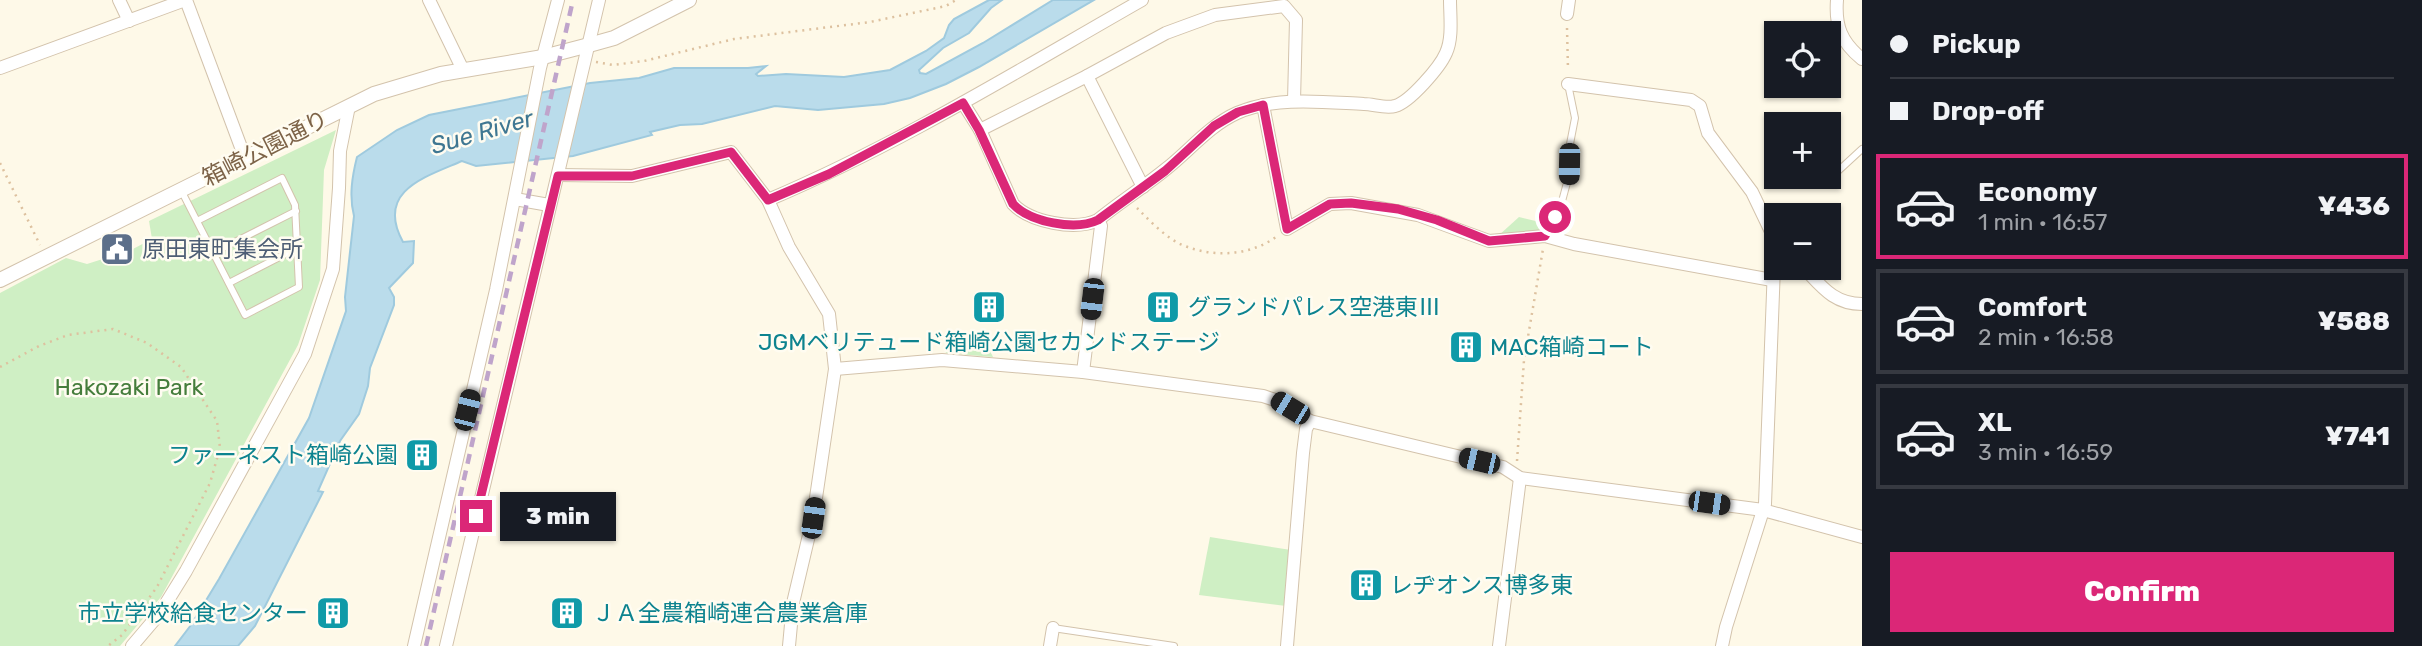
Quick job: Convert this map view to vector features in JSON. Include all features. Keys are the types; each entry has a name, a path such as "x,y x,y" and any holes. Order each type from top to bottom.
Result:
{"street":[{"path":"119,0 129,21"},
{"path":"0,68 129,21 169,3 186,0 245,158"},
{"path":"429,0 463,70"},
{"path":"414,646 515,199 541,63 558,0"},
{"path":"446,646 599,0"},
{"name":"箱崎公園通り","path":"0,280 349,106 399,86 463,70 541,63 587,53 689,0"},
{"path":"768,200 841,168 963,103 1142,0"},
{"path":"963,103 979,130 1013,204 1020,211 1030,217 1051,222 1088,224 1098,220 1165,171 1214,126 1238,112 1294,101 1393,107 1405,102 1418,90 1446,53 1450,38 1450,0"},
{"path":"1567,14 1569,0"},
{"path":"1836,0 1835,21 1840,33 1862,59"},
{"path":"979,130 1166,33 1215,15 1284,6 1296,20 1294,101"},
{"path":"1087,76 1143,187"},
{"path":"1568,84 1691,100 1700,106 1708,133 1752,192 1764,217"},
{"path":"1263,105 1287,229 1330,204 1351,203 1398,209 1428,217 1489,241 1545,236 1574,244 1764,279"},
{"path":"132,646 160,613 186,571 305,354 332,269 340,187 340,151 349,106"},
{"path":"558,176 632,176 731,152 768,200 789,247 829,314 835,369 813,518 793,603 789,646"},
{"path":"515,199 550,205"},
{"path":"1083,372 1101,226 1098,220"},
{"path":"1722,646 1763,510 1772,280"},
{"path":"1815,280 1826,293 1838,300 1862,304"},
{"path":"835,369 942,360 1083,372 1263,396 1278,401 1310,421 1503,467 1520,478 1763,510 1862,537"},
{"path":"1287,646 1303,453 1306,429 1310,421"},
{"path":"1499,646 1520,478"},
{"path":"1050,646 1053,628"}],"lane":[{"path":"1545,236 1561,205 1568,179 1569,149 1575,118 1568,84"},
{"path":"1841,168 1862,149"},
{"path":"181,190 245,315 299,287 296,211 282,178 197,221"},
{"path":"213,253 296,211"},
{"path":"229,283 297,248"},
{"path":"1053,628 1174,646"}],"path":[{"path":"587,53 613,65 644,61 734,39 870,22 947,6 956,0"},
{"path":"1567,14 1568,84"},
{"path":"0,163 46,257"},
{"path":"1127,198 1159,230 1178,243 1209,253 1244,251 1267,244 1287,229"},
{"path":"1520,478 1517,467 1524,360 1545,236"},
{"path":"0,367 39,346 68,335 113,330 147,343 181,367 217,421 220,448 209,483 157,587 122,635 108,646"}],"green space":[{"name":"Hakozaki Park","path":"336,130 324,170 320,280 298,345 161,597 120,646 0,646 0,293 66,258 87,264 131,250 152,239 149,221"},
{"path":"1519,217 1548,224 1541,232 1498,236"},
{"path":"981,332 993,357 946,353 944,346"},
{"path":"1210,537 1291,550 1286,606 1199,595"}],"water":[{"name":"Sue River","path":"989,0 1002,0 991,8 969,33 943,48 919,70 920,73 926,74 983,43 1053,0 1094,0 979,67 910,98 884,104 818,110 775,106 702,124 680,125 650,132 652,135 573,156 476,166 462,161 433,173 408,188 395,210 396,225 403,242 414,241 413,263 389,288 394,297 394,305 370,368 368,386 359,414 340,441 318,491 323,492 255,626 238,646 175,646 219,579 309,418 346,311 345,297 354,216 352,186 357,157 397,130 429,115 590,83 639,78 674,68 766,66 756,74 758,76 786,74 844,77 890,70 926,51 944,38 954,19"}],"railway":[{"path":"426,646 573,0"}],"place":[{"name":"原田東町集会所","path":"117,249"},
{"name":"JGMベリテュード箱崎公園セカンドステージ","path":"989,307"},
{"name":"グランドパレス空港東Ⅲ","path":"1163,307"},
{"name":"MAC箱崎コート","path":"1466,347"},
{"name":"ファーネスト箱崎公園","path":"422,455"},
{"name":"レヂオンス博多東","path":"1366,585"},
{"name":"市立学校給食センター","path":"333,613"},
{"name":"ＪＡ全農箱崎連合農業倉庫","path":"567,613"}],"route":[{"path":"476,516 558,176 632,176 731,152 768,200 829,174 963,103 979,130 1013,204 1020,211 1030,217 1051,222 1088,224 1098,220 1165,171 1214,126 1238,112 1263,105 1287,229 1330,204 1351,203 1398,209 1437,220 1489,241 1545,236 1555,217"}]}
